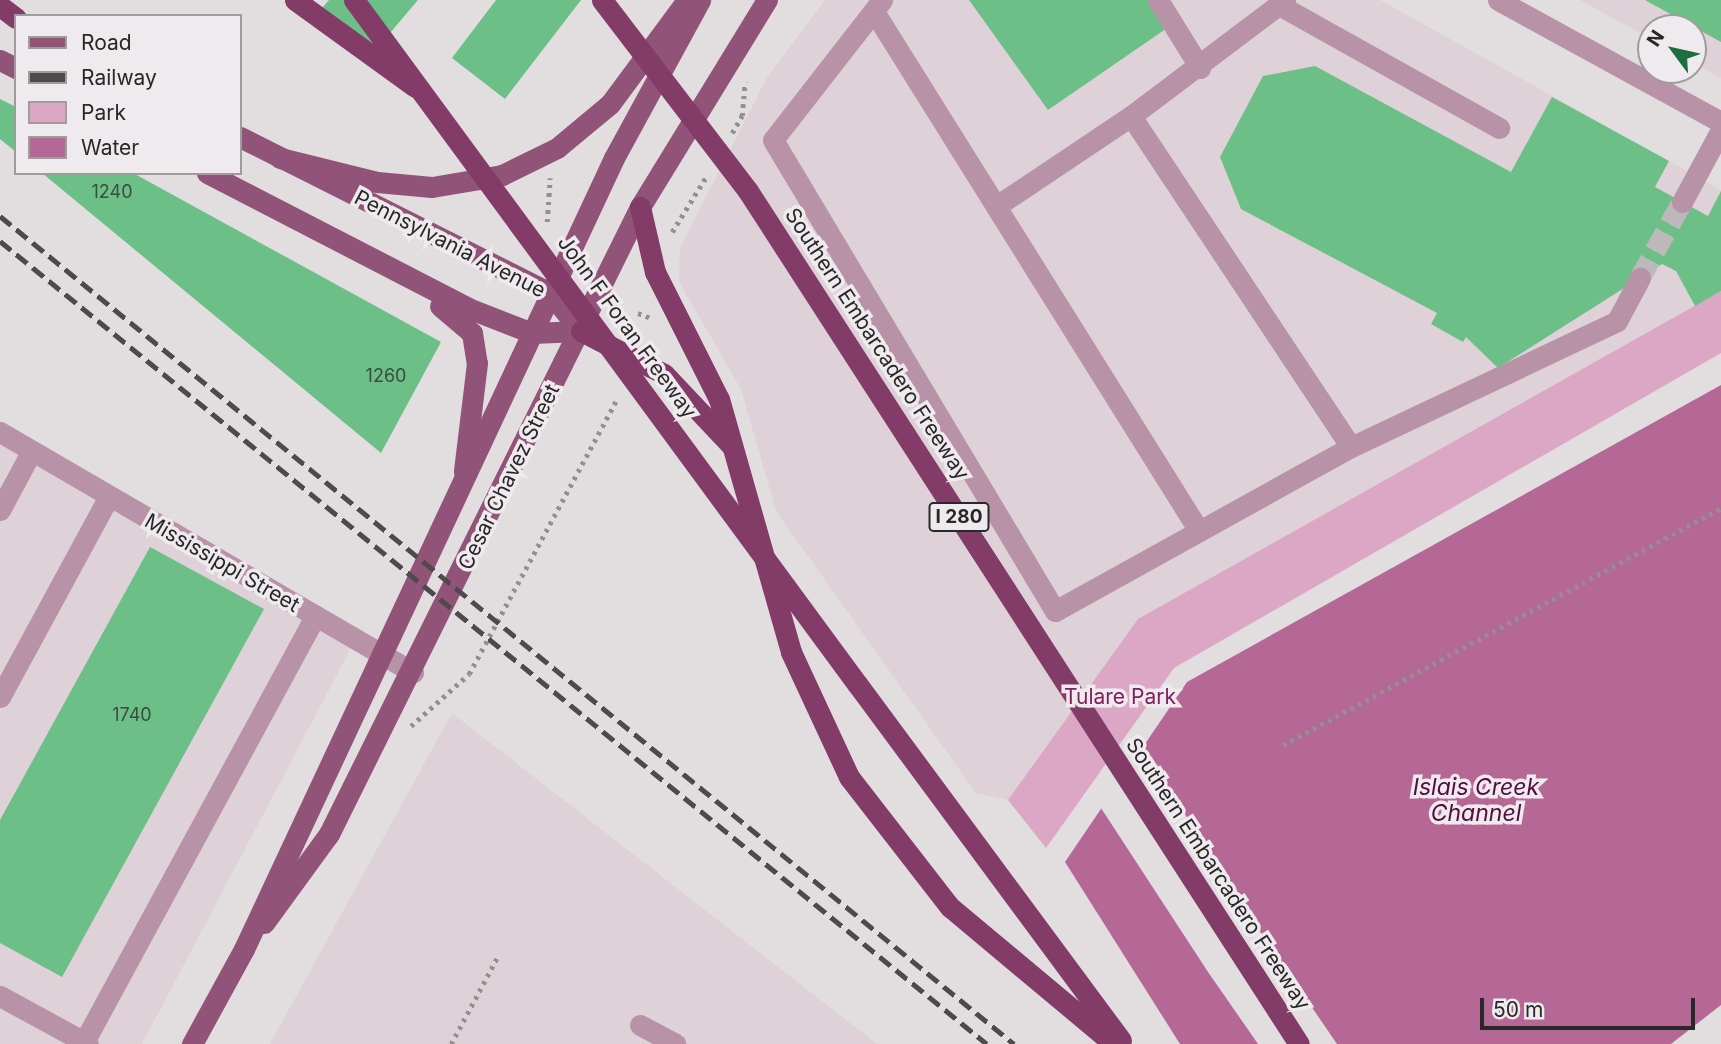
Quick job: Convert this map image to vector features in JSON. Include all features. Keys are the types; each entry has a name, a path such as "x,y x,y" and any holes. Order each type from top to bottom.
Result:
{"highway":[{"path":"295,0 427,95"},
{"name":"John F Foran Freeway","path":"354,0 427,95 1124,1044"},
{"name":"Southern Embarcadero Freeway","path":"602,0 748,191 1299,1044"},
{"path":"0,6 14,19"},
{"path":"640,206 668,302 719,399 791,652 818,718 883,827 950,907 1115,1044"},
{"path":"581,331 664,374 733,446"}],"main road":[{"path":"280,158 377,182 432,187 502,174 557,148 610,104 687,0"},
{"name":"Cesar Chavez Street","path":"192,1044 244,949 462,490 550,293 700,0"},
{"name":"Cesar Chavez Street","path":"244,949 329,835 413,672 640,206 767,0"},
{"name":"Pennsylvania Avenue","path":"242,139 550,293 581,331"},
{"name":"Pennsylvania Avenue","path":"211,175 396,274 531,333 581,331"},
{"path":"396,274 472,333 477,363 462,490"}],"street":[{"path":"1158,0 1200,68"},
{"path":"1498,0 1721,122"},
{"path":"998,205 1200,68 1283,3 1499,128"},
{"path":"1199,531 879,6 773,140 1055,611 1351,447 1617,321 1640,278"},
{"path":"1131,116 1351,447"},
{"path":"1682,202 1721,130"},
{"name":"Mississippi Street","path":"0,432 30,454 413,672"},
{"path":"0,510 30,454"},
{"path":"0,697 108,498"},
{"path":"0,996 86,1043 315,616"},
{"path":"640,1025 675,1044"}],"path":[{"path":"728,139 747,89 732,53"},
{"path":"664,246 708,172"},
{"path":"374,747 430,715 469,674 639,361 668,302"},
{"path":"638,313 646,321 653,317"},
{"path":"1283,745 1721,508"},
{"path":"451,1044 498,956"}],"shaded area":[{"path":"825,0 1380,0 1721,190 1721,291 1138,619 1008,800 976,793 776,511 741,389 679,282 680,248 768,76"},
{"path":"1580,0 1721,0 1721,78 1707,70 1707,14 1637,14 1637,31"},
{"path":"0,436 352,646 142,1044 0,1044"},
{"path":"452,713 877,1044 270,1044"}],"green space":[{"name":"Tulare Park","path":"1721,291 1721,353 1174,668 1046,848 1008,800 1138,619"}],"water":[{"name":"Islais Creek Channel","path":"1721,385 1721,1005 1671,1044 1180,1044 1065,862 1187,682"}],"pier":[{"path":"1142,747 1255,924 1337,1044 1258,1044 1208,972 1099,805"}],"building":[{"path":"329,0 418,0 368,59 316,15"},
{"path":"496,0 581,0 505,99 452,58"},
{"path":"969,0 1152,0 1170,26 1048,110"},
{"path":"1645,0 1721,0 1721,42 1707,34 1707,14 1670,14"},
{"path":"1315,66 1511,172 1552,97 1669,161 1655,187 1708,216 1721,191 1721,291 1695,306 1676,271 1662,264 1498,368 1466,337 1463,342 1431,324 1437,313 1241,209 1220,157 1263,76"},
{"path":"0,99 14,106 14,150 0,139"},
{"path":"44,175 137,175 441,342 381,453"},
{"path":"150,547 264,609 62,977 0,943 0,820"}],"tunnel":[{"path":"1640,278 1682,202"}],"railway":[{"path":"0,216 1014,1044"},
{"path":"0,241 987,1044"}]}
